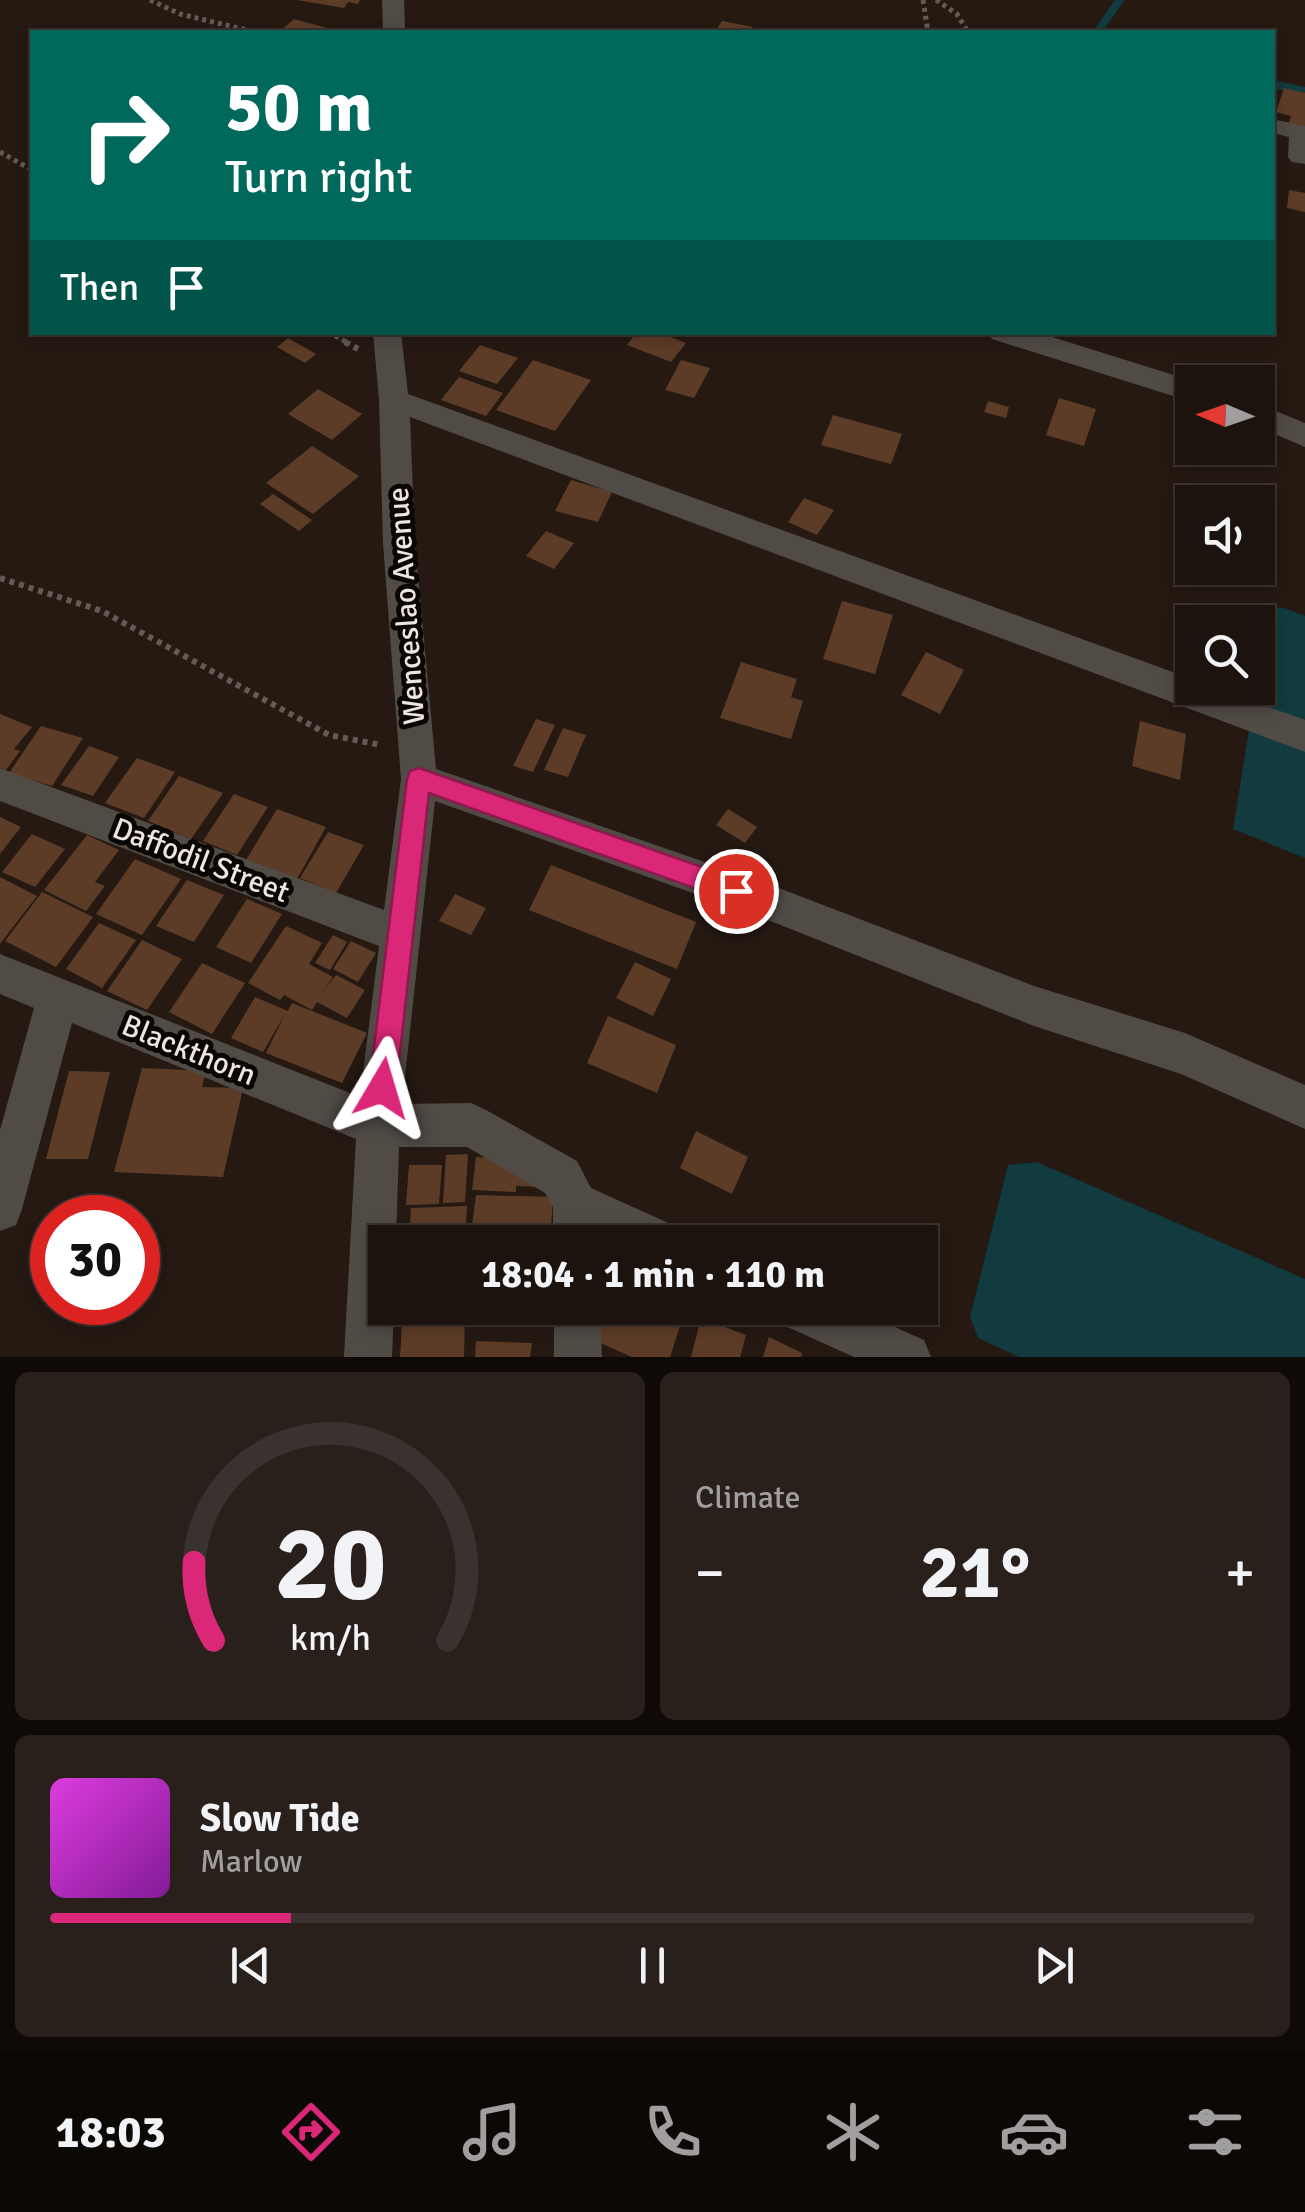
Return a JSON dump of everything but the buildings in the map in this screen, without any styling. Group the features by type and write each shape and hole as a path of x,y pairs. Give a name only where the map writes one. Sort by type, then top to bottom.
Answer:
{"street":[{"path":"393,0 394,30"},
{"path":"1275,127 1302,133 1302,157"},
{"name":"Wenceslao Avenue","path":"368,1357 378,1126 402,936 417,765 387,335"},
{"path":"1012,335 1175,387"},
{"path":"394,400 1305,736"},
{"path":"1275,422 1305,436"},
{"path":"417,765 1034,1006 1185,1054 1305,1107"},
{"name":"Daffodil Street","path":"0,784 402,936"},
{"name":"Blackthorn","path":"0,974 378,1126"},
{"path":"0,1208 58,997"},
{"path":"378,1126 471,1125 561,1177 576,1223"},
{"path":"577,1325 578,1357"},
{"path":"837,1325 907,1357"}],"path":[{"path":"150,0 180,14 247,30"},
{"path":"923,0 928,30"},
{"path":"936,0 958,14 967,30"},
{"path":"0,152 30,169"},
{"path":"0,578 102,612 329,735 417,765"}],"water":[{"path":"1275,608 1305,616 1305,732 1251,712 1246,705 1275,705"},
{"path":"1249,730 1305,744 1305,858 1233,829"},
{"path":"1037,1162 1305,1279 1305,1357 1019,1357 978,1338 970,1317 1008,1165"}],"waterway":[{"path":"1098,30 1120,0"},
{"path":"1275,85 1305,91"}],"route":[{"path":"382,1088 419,779 736,891"}]}
